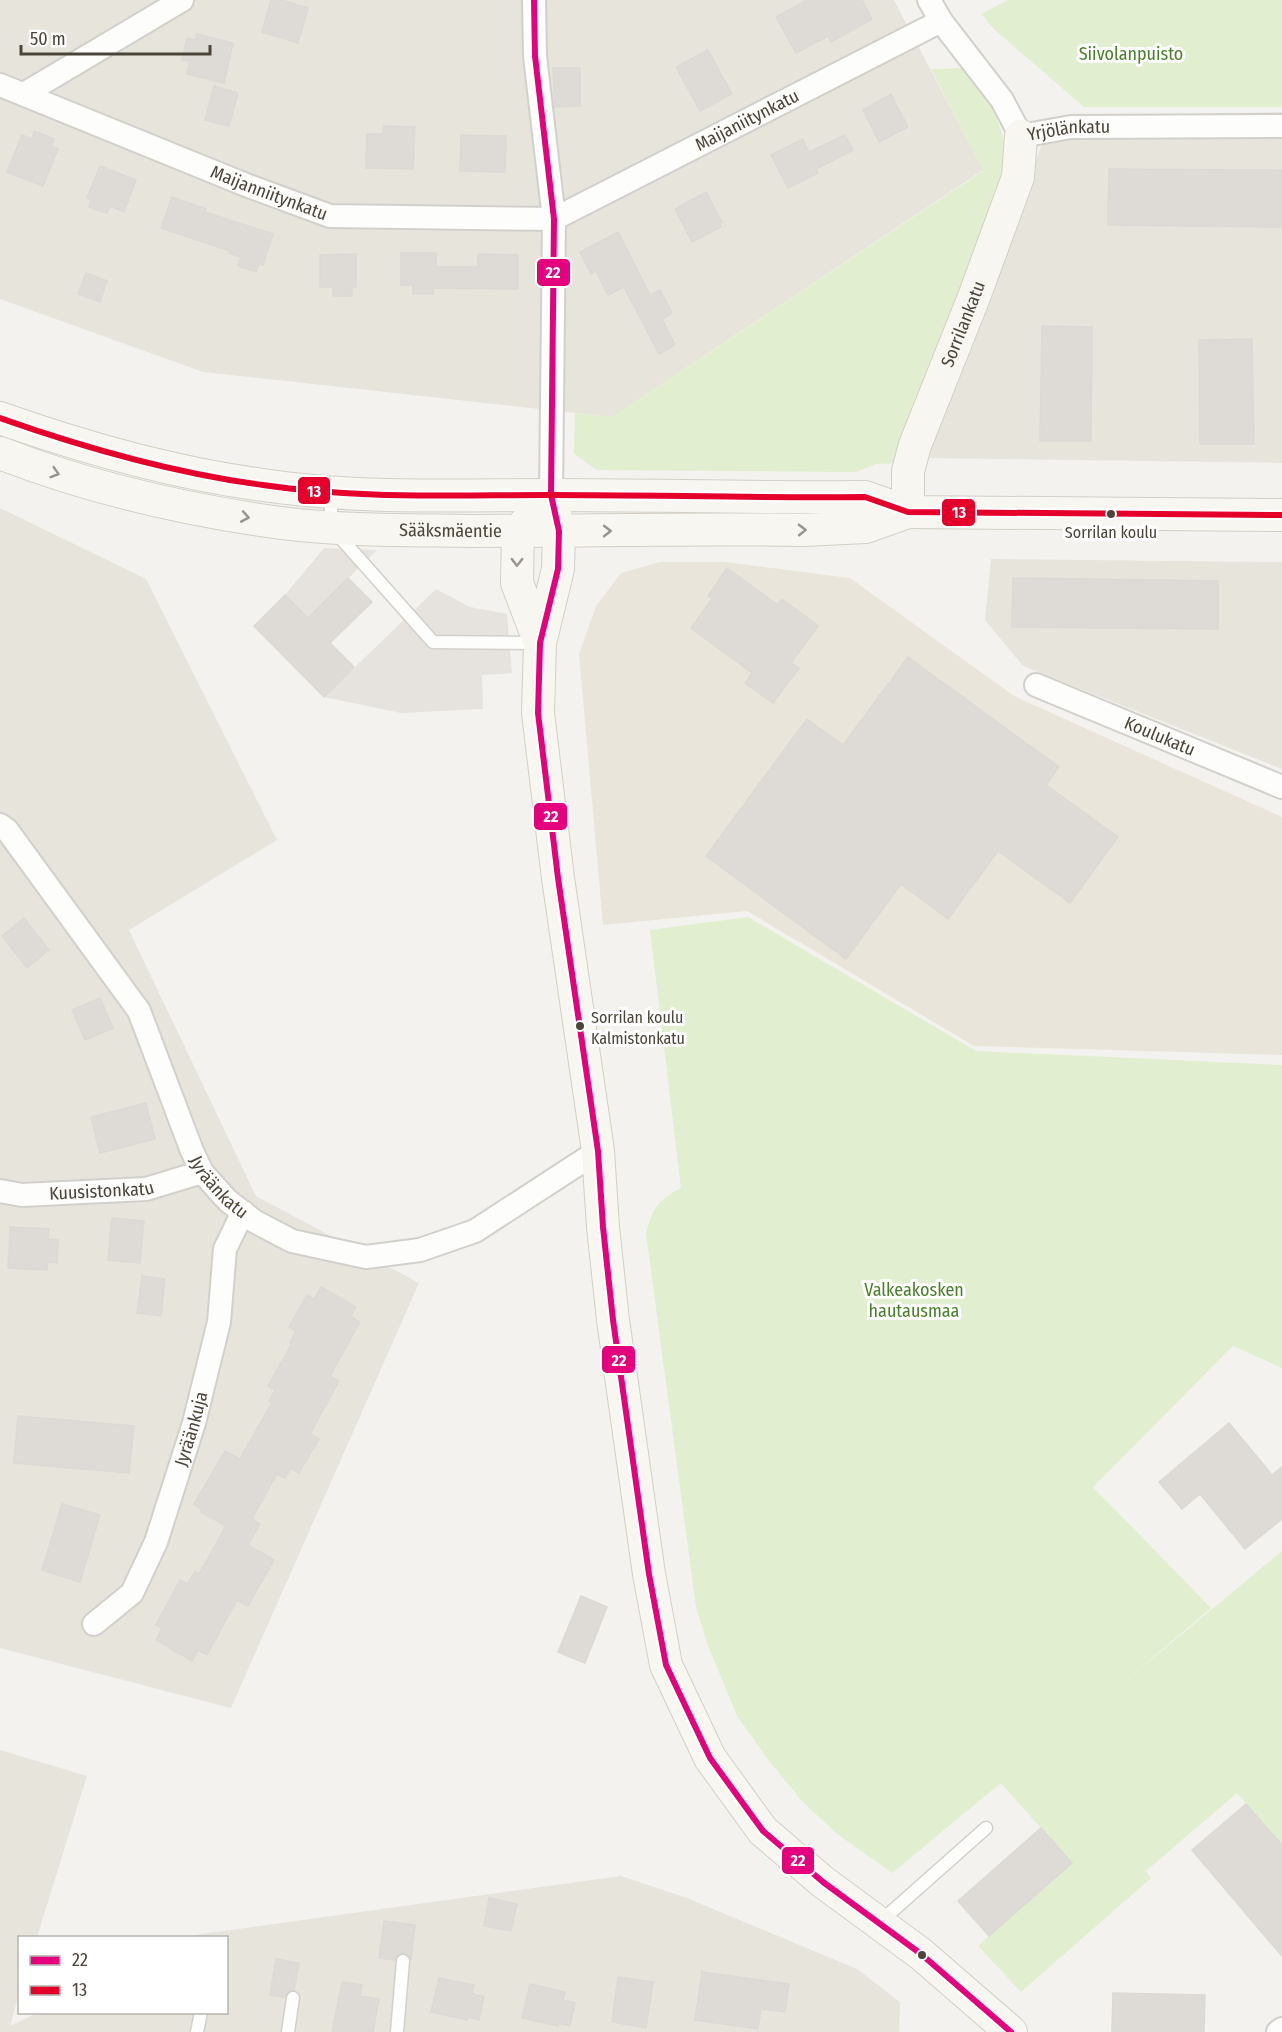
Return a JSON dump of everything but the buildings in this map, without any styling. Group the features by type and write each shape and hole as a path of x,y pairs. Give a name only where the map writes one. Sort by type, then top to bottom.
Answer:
{"street":[{"path":"24,94 182,0"},
{"path":"534,0 535,56 554,219 551,495 559,531 558,569 540,644 537,713 598,1151 613,1320 649,1574 666,1665 710,1758 763,1831 823,1882 921,1954 1007,2031"},
{"name":"Yrjölänkatu","path":"929,0 941,21 1002,100 1021,136 1071,127 1282,126"},
{"name":"Maijaniitynkatu","path":"554,219 941,21"},
{"name":"Maijanniitynkatu","path":"0,85 246,185 330,216 554,219"},
{"name":"Sorrilankatu","path":"908,512 908,471 915,445 974,297 1018,177 1021,136"},
{"name":"Sääksmäentie","path":"0,418 94,448 201,476 265,486 332,492 400,495 866,497 908,512 1282,515"},
{"name":"Sääksmäentie","path":"0,453 38,468 105,488 175,505 283,523 388,530 803,530 866,527 908,512"},
{"path":"540,644 517,583 518,531 551,495"},
{"name":"Koulukatu","path":"1036,685 1282,788"},
{"name":"Jyräänkatu","path":"0,825 7,830 140,1011 202,1172 227,1200 254,1221 292,1241 366,1257 420,1250 476,1231 598,1151"},
{"name":"Kuusistonkatu","path":"0,1191 22,1195 146,1189 202,1172"},
{"name":"Jyräänkuja","path":"94,1624 132,1593 156,1542 194,1423 219,1322 225,1249 243,1212"},
{"path":"1278,2032 1282,2029"}],"lane":[{"path":"332,492 330,526 433,642 540,644"},
{"path":"879,1923 986,1828"},
{"path":"396,2032 403,1961"},
{"path":"288,2032 293,1998"},
{"path":"197,2032 201,2014"}],"shaded area":[{"path":"0,0 894,0 983,170 612,417 203,372 0,299"},
{"path":"1282,112 1282,463 927,458 1052,117"},
{"path":"0,508 146,579 277,840 129,930 256,1196 419,1283 231,1708 0,1648"},
{"path":"324,548 377,550 308,618 285,595"},
{"path":"991,559 1282,562 1282,769 1023,666 985,620"},
{"path":"660,562 726,562 850,578 1014,696 1282,817 1282,1055 974,1046 747,911 603,925 579,654 596,606 621,573"},
{"path":"436,589 470,607 507,614 512,673 482,675 483,709 401,713 324,697"},
{"path":"0,1750 87,1776 37,1936 18,1936 18,1998 10,2026 35,2014 228,2014 228,1936 191,1936 194,1935 621,1876 687,1898 857,1969 900,2002 899,2032 0,2032"}],"green space":[{"name":"Siivolanpuisto","path":"1008,0 1282,0 1282,107 1084,107 995,30 981,14"},
{"path":"964,68 994,111 1004,139 1001,192 898,463 876,464 856,472 597,470 574,454 575,413 612,417 983,171 931,69"},
{"name":"Valkeakosken hautausmaa","path":"748,917 976,1051 1282,1065 1282,1368 1233,1346 1093,1487 1211,1608 1116,1689 1282,1551 1282,1844 1237,1793 1146,1871 1151,1878 1021,1992 978,1946 1072,1863 1001,1783 892,1873 836,1833 803,1802 769,1761 737,1716 707,1643 696,1607 646,1233 651,1216 661,1201 681,1188 650,930"}],"transit line":[{"name":"22","path":"534,0 535,56 554,219 551,495 559,531 558,569 540,643 538,713 558,878 598,1151 613,1320 649,1574 666,1665 710,1758 763,1831 823,1882 921,1954 1011,2032"},
{"name":"13","path":"0,418 97,449 196,474 334,492 405,495 865,497 908,512 1282,515"}],"place":[{"name":"Sorrilan koulu","path":"1111,514"},
{"name":"Sorrilan koulu Kalmistonkatu","path":"580,1026"}]}
